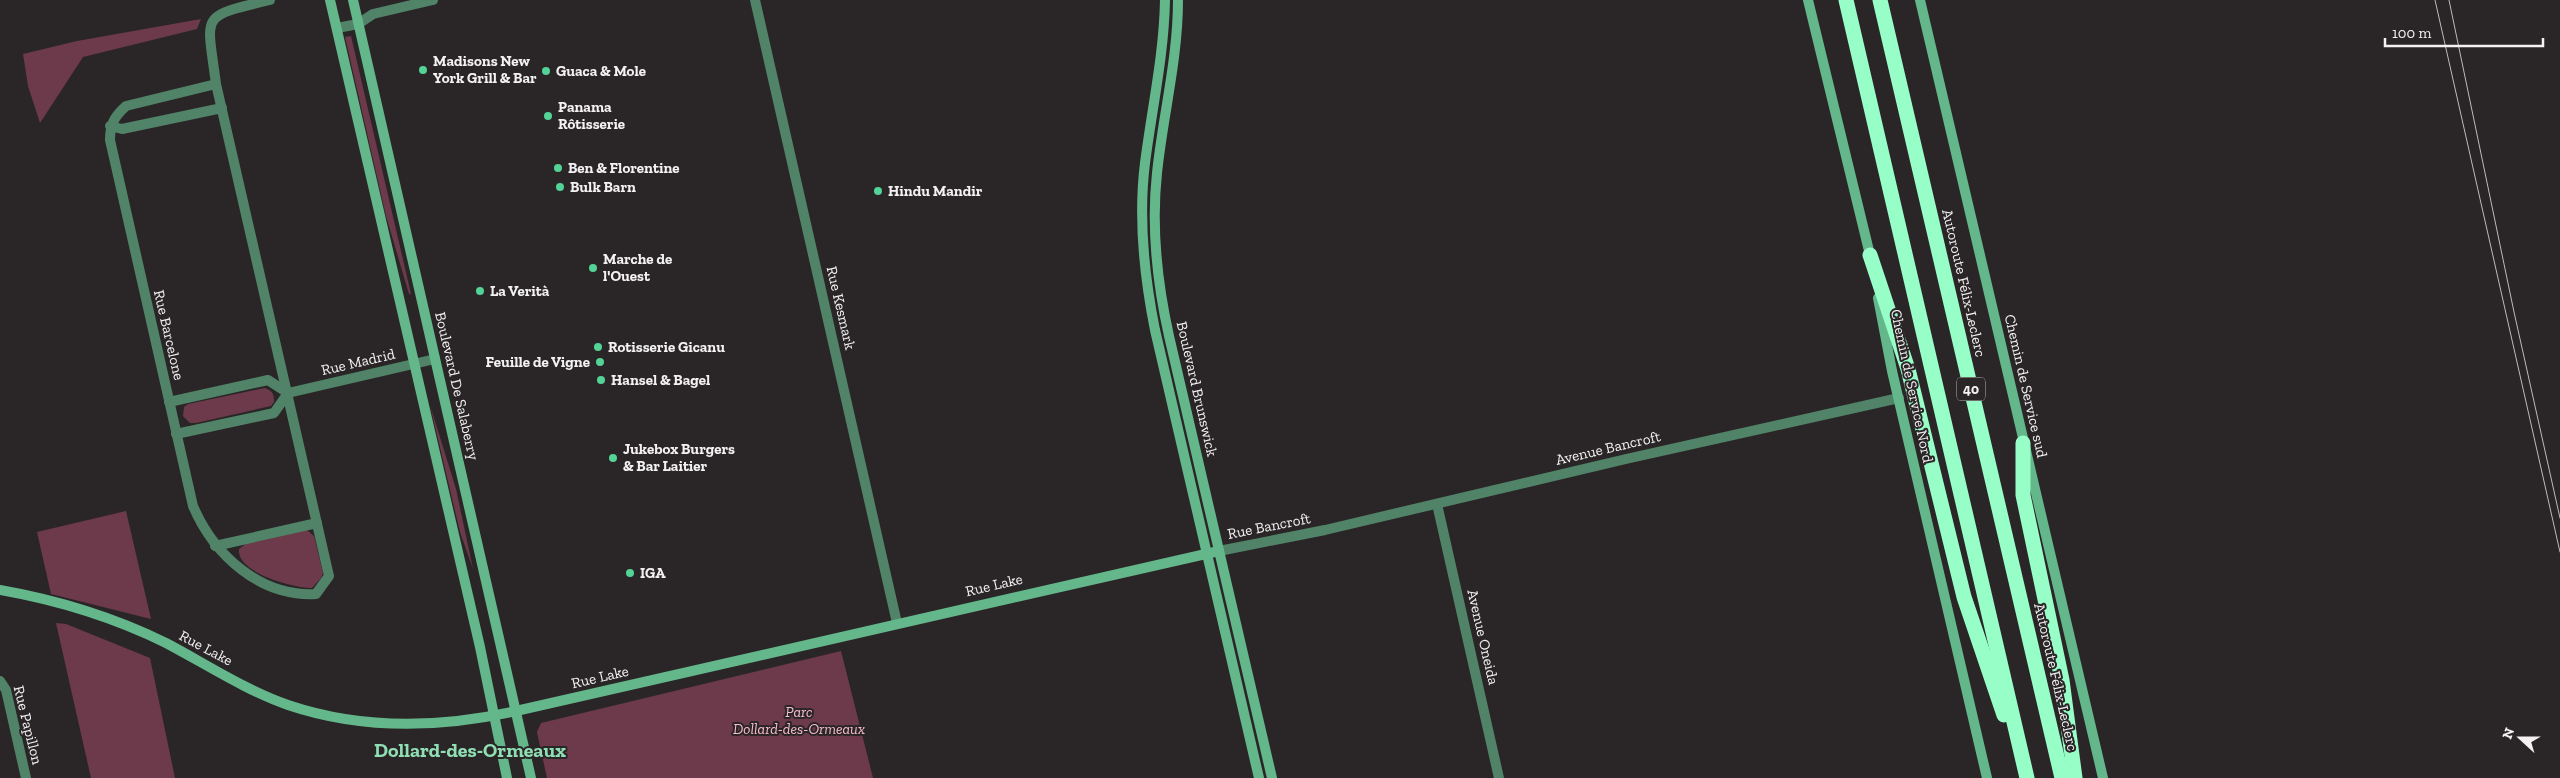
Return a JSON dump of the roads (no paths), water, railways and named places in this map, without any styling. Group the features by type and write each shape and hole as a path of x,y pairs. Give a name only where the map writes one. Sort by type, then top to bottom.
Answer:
{"highway":[{"name":"40","path":"1846,0 2026,778"},
{"name":"Autoroute Félix-Leclerc","path":"1880,0 2062,778"},
{"path":"1870,255 1908,369 1964,597 2026,778"},
{"path":"2023,443 2023,495 2062,680 2076,778"}],"street":[{"name":"Rue Barcelone","path":"110,126 110,140 176,434 193,506 200,523 216,546 237,567 255,579 280,590 316,594 329,576 216,84 209,31 211,21 223,11 270,0"},
{"path":"330,0 415,364 507,778"},
{"name":"Boulevard De Salaberry","path":"353,0 532,778"},
{"path":"337,28 358,24 373,14 433,0"},
{"name":"Rue Kesmark","path":"755,0 897,623"},
{"name":"Boulevard Brunswick","path":"1165,0 1162,58 1144,174 1143,253 1154,323 1259,778"},
{"name":"Boulevard Brunswick","path":"1178,0 1174,61 1156,176 1156,255 1165,318 1272,778"},
{"name":"Chemin de Service Nord","path":"1808,0 1870,255 1899,398 1987,778"},
{"name":"Chemin de Service sud","path":"1920,0 2103,778"},
{"path":"216,84 126,106 116,115 110,126 122,130 222,108"},
{"name":"Rue Madrid","path":"288,393 435,358"},
{"path":"169,402 268,380 288,393 274,412 176,434"},
{"name":"Avenue Bancroft","path":"1325,530 1899,398"},
{"name":"Avenue Oneida","path":"1436,504 1499,778"},
{"path":"216,546 317,523"},
{"name":"Rue Bancroft","path":"1219,551 1325,530"},
{"name":"Rue Lake","path":"0,590 62,604 116,621 164,642 251,689 310,711 372,722 405,724 450,723 494,716 1219,551"},
{"name":"Rue Papillon","path":"0,681 6,690 26,778"}],"tram line":[{"path":"2435,0 2560,552"},
{"path":"2449,0 2514,312 2560,518"}],"place":[{"name":"Madisons New York Grill & Bar","path":"423,70"},
{"name":"Guaca & Mole","path":"546,71"},
{"name":"Panama Rôtisserie","path":"548,116"},
{"name":"Ben & Florentine","path":"558,168"},
{"name":"Bulk Barn","path":"560,187"},
{"name":"Hindu Mandir","path":"878,191"},
{"name":"Marche de l'Ouest","path":"593,268"},
{"name":"La Verità","path":"480,291"},
{"name":"Rotisserie Gicanu","path":"598,347"},
{"name":"Feuille de Vigne","path":"600,362"},
{"name":"Hansel & Bagel","path":"601,380"},
{"name":"Jukebox Burgers & Bar Laitier","path":"613,458"},
{"name":"IGA","path":"630,573"}],"district":[{"name":"Dollard-des-Ormeaux","path":"470,750"}],"park label":[{"name":"Parc Dollard-des-Ormeaux","path":"799,720"}]}
